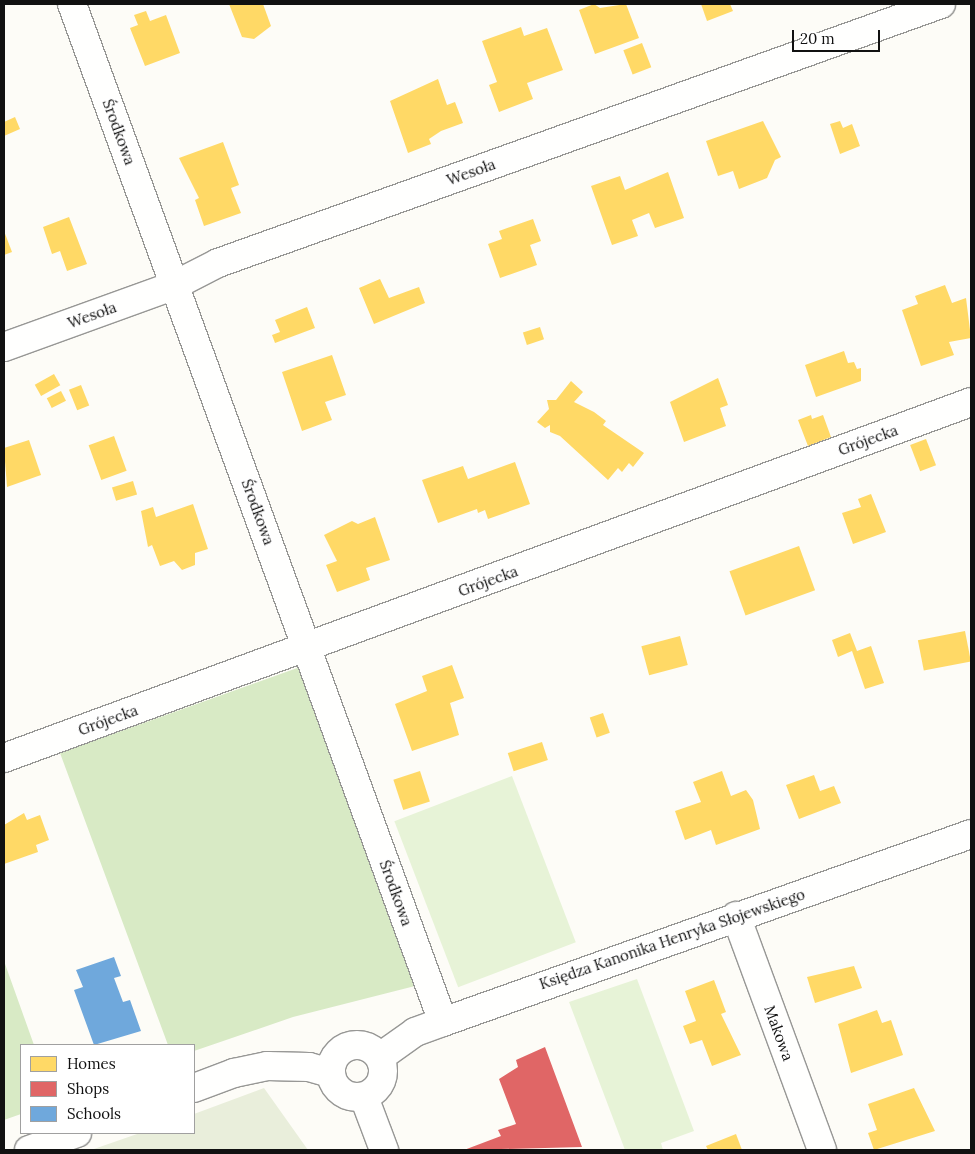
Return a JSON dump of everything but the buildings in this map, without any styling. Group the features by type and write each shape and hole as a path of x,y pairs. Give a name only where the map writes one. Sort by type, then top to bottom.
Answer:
{"street":[{"name":"Środkowa","path":"72,4 443,1022"},
{"name":"Wesoła","path":"4,347 175,285 218,263 941,4"},
{"name":"Grójecka","path":"4,758 308,648 971,402"},
{"name":"Księdza Kanonika Henryka Słojewskiego","path":"380,1057 415,1032 736,916 971,834"},
{"name":"Makowa","path":"736,916 822,1150"},
{"path":"369,1047 380,1057 382,1081 364,1097 341,1093 330,1073 332,1059 342,1049 369,1047"},
{"path":"195,1088 234,1072 267,1066 309,1067 330,1073"},
{"path":"364,1097 384,1150"},
{"path":"29,1150 74,1134"}],"green space":[{"path":"300,667 415,986 293,1017 195,1051 195,1044 168,1044 60,753"},
{"path":"512,776 576,942 458,987 394,821"},
{"path":"4,961 34,1044 20,1044 20,1114 4,1120"},
{"path":"637,979 694,1131 661,1143 663,1150 625,1150 569,1002"},
{"path":"264,1088 308,1150 91,1150 137,1134 195,1134 195,1114"}]}
